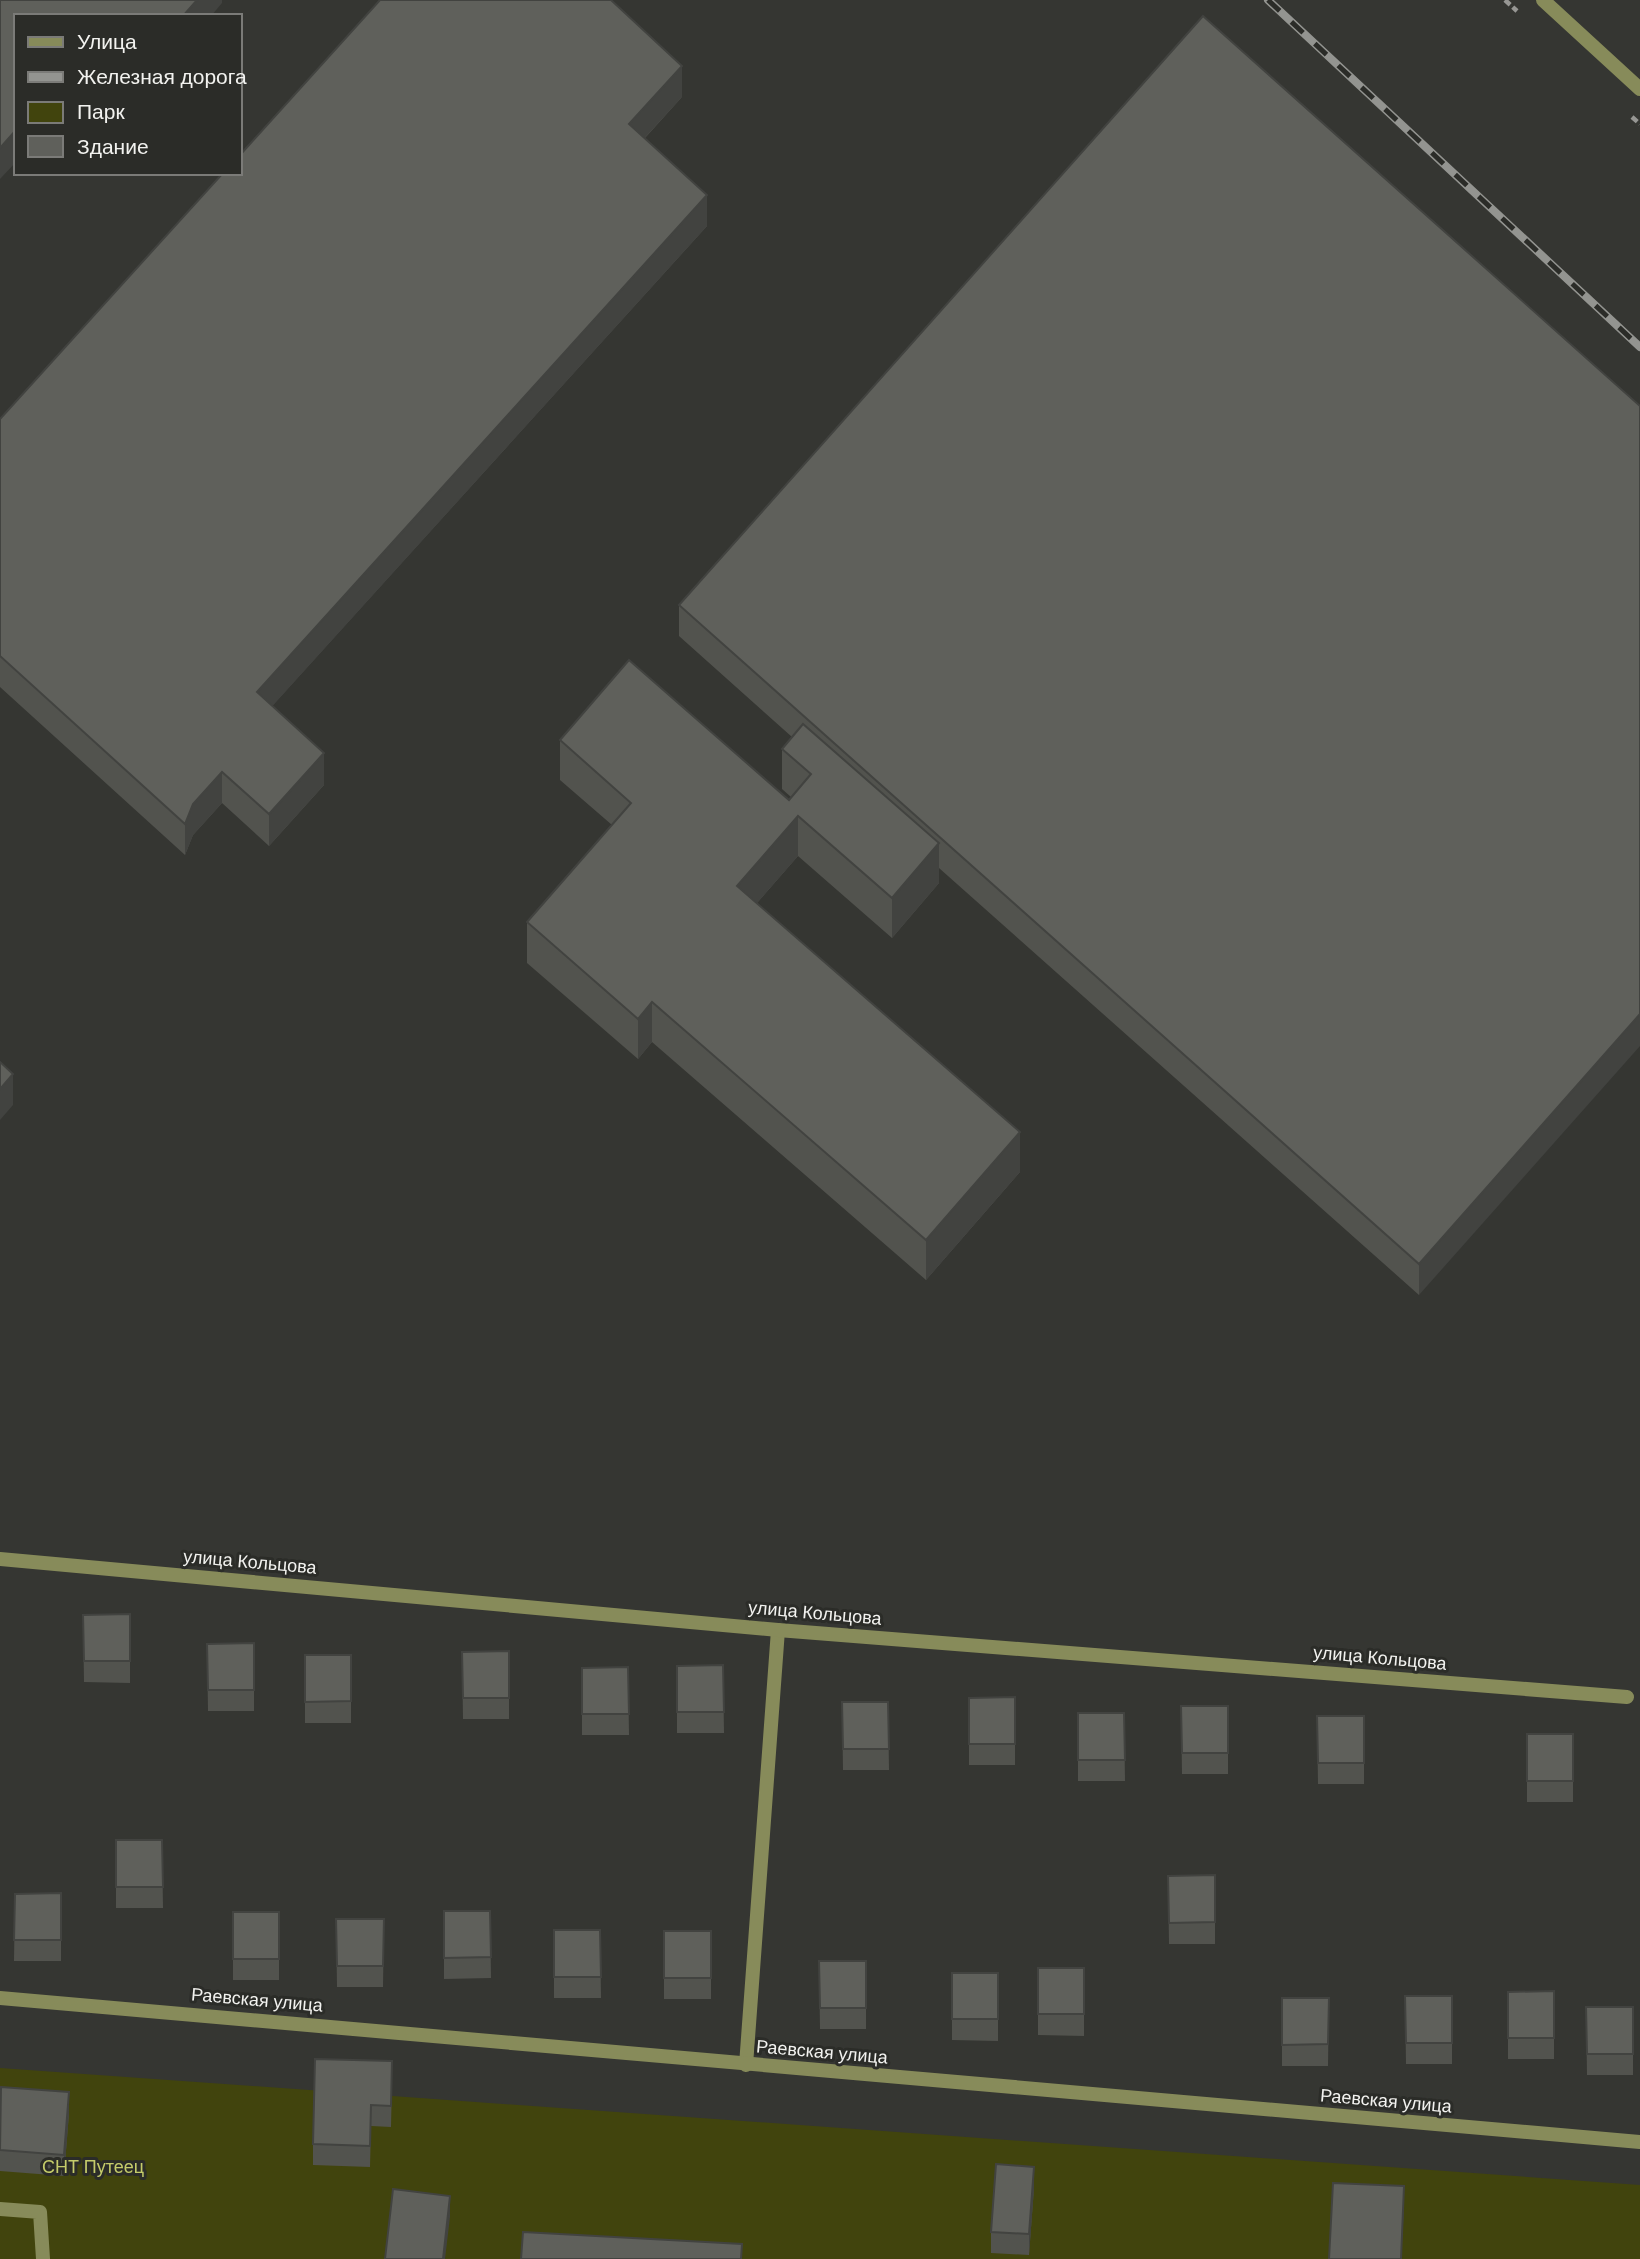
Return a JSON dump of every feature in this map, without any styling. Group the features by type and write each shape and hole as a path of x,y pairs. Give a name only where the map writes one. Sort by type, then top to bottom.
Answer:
{"street":[{"path":"1543,0 1640,89"},
{"name":"улица Кольцова","path":"0,1559 778,1630 1627,1697"},
{"path":"746,2065 778,1630"},
{"name":"Раевская улица","path":"0,1998 1640,2142"},
{"path":"0,2209 40,2212 43,2259"}],"green space":[{"name":"СНТ Путеец","path":"0,2068 1640,2185 1640,2259 0,2259"}],"building":[{"path":"0,0 197,0 185,14 14,14 14,132 0,148"},
{"path":"380,0 611,0 682,66 629,124 707,195 257,692 324,753 269,814 222,772 193,804 185,824 0,656 0,419 221,175 242,175 242,153"},
{"path":"1203,16 1640,406 1640,1014 1419,1264 679,605"},
{"path":"629,660 789,800 811,774 782,749 803,724 939,843 892,898 798,816 737,886 1020,1132 926,1240 652,1002 638,1019 527,922 631,803 560,740"},
{"path":"0,1062 13,1074 0,1089"},
{"path":"130,1614 130,1661 84,1661 83,1615"},
{"path":"254,1643 254,1690 208,1690 207,1644"},
{"path":"509,1651 509,1698 463,1698 462,1652"},
{"path":"305,1655 351,1655 351,1701 305,1702"},
{"path":"723,1665 724,1712 677,1712 677,1666"},
{"path":"628,1667 629,1714 582,1714 582,1668"},
{"path":"1015,1697 1015,1744 969,1744 969,1698"},
{"path":"842,1702 888,1702 889,1749 843,1749"},
{"path":"1181,1706 1228,1706 1228,1753 1182,1753"},
{"path":"1078,1713 1124,1713 1125,1760 1078,1760"},
{"path":"1317,1716 1364,1716 1364,1763 1318,1763"},
{"path":"1527,1734 1573,1734 1573,1781 1527,1781"},
{"path":"116,1840 162,1840 163,1887 116,1887"},
{"path":"1215,1875 1215,1922 1169,1923 1168,1876"},
{"path":"61,1893 61,1940 14,1940 15,1894"},
{"path":"444,1911 490,1911 491,1957 444,1958"},
{"path":"233,1912 279,1912 279,1959 233,1959"},
{"path":"336,1919 384,1919 383,1966 337,1966"},
{"path":"554,1930 600,1930 601,1977 554,1977"},
{"path":"664,1931 711,1931 711,1978 664,1978"},
{"path":"819,1961 866,1961 866,2008 820,2008"},
{"path":"1038,1968 1084,1968 1084,2014 1038,2014"},
{"path":"952,1973 998,1973 998,2019 952,2019"},
{"path":"1554,1991 1554,2038 1508,2038 1508,1992"},
{"path":"1405,1996 1452,1996 1452,2043 1406,2043"},
{"path":"1282,1998 1329,1998 1328,2044 1282,2045"},
{"path":"1586,2007 1633,2007 1633,2054 1587,2054"},
{"path":"315,2059 392,2061 391,2106 371,2105 370,2146 313,2144"},
{"path":"1,2087 69,2092 64,2155 0,2150"},
{"path":"996,2164 1034,2167 1029,2234 991,2232"},
{"path":"1333,2183 1404,2186 1401,2259 1329,2259"},
{"path":"393,2189 450,2196 443,2259 385,2259"},
{"path":"523,2232 742,2244 741,2259 521,2259"}],"railway":[{"path":"1268,0 1640,347"}]}
